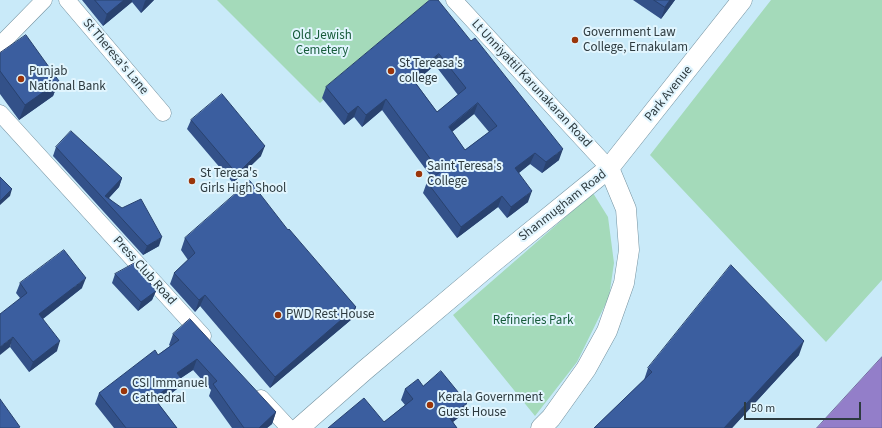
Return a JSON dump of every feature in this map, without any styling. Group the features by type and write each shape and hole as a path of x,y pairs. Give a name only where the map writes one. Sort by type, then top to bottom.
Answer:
{"main road":[{"name":"Park Avenue","path":"609,168 742,0"},
{"name":"Shanmugham Road","path":"299,428 365,370 609,168 626,209 629,250 624,283 607,331 589,363 551,418 541,428"}],"street":[{"path":"0,45 44,0"},
{"name":"St Theresa's Lane","path":"67,0 163,113"},
{"name":"Lt Unniyattil Karunakaran Road","path":"454,0 609,168"},
{"name":"Press Club Road","path":"0,113 216,349"},
{"path":"252,388 289,428"}],"green space":[{"name":"Old Jewish Cemetery","path":"217,0 429,0 320,103"},
{"path":"771,0 882,0 882,280 826,342 650,155"},
{"name":"Refineries Park","path":"593,193 608,217 614,263 609,297 577,362 535,416 453,315"}],"shaded area":[{"path":"882,357 882,428 817,428"}],"building":[{"path":"95,0 124,0 107,14"},
{"path":"430,0 438,0 471,41 475,38 563,149 546,162 535,153 515,168 532,191 511,207 502,196 461,227 427,182 440,172 386,99 366,115 358,106 348,114 326,87","holes":["439,54 466,88 437,112 411,77","478,103 497,126 465,150 449,127"]},
{"path":"654,0 670,0 665,7"},
{"path":"26,35 59,81 25,105 0,71 0,53"},
{"path":"222,94 265,146 237,174 191,120"},
{"path":"71,131 122,178 105,196 122,208 141,199 162,237 147,246 56,147"},
{"path":"0,177 12,189 0,201"},
{"path":"250,181 288,230 289,229 356,307 275,377 205,295 199,300 174,273 195,253 185,238"},
{"path":"64,250 86,278 39,314 60,341 33,362 13,337 0,347 0,314 27,293 20,283"},
{"path":"135,263 156,291 141,302 115,274"},
{"path":"731,265 804,341 724,428 594,428 652,372 648,368"},
{"path":"190,319 276,412 259,428 244,428 213,384 217,381 197,359 177,373 181,378 154,398 177,428 126,428 99,393 155,350 158,355 179,340 173,334"},
{"path":"441,371 467,403 449,417 457,428 328,428 364,398 384,422 413,399 405,389 418,379 423,386"},
{"path":"0,399 20,427 0,428"}],"place":[{"name":"Government Law College, Ernakulam","path":"575,40"},
{"name":"St Tereasa's college","path":"391,71"},
{"name":"Punjab National Bank","path":"21,79"},
{"name":"Saint Teresa's College","path":"419,174"},
{"name":"St Teresa's Girls High Shool","path":"192,181"},
{"name":"PWD Rest House","path":"278,315"},
{"name":"CSI Immanuel Cathedral","path":"124,391"},
{"name":"Kerala Government Guest House","path":"430,405"}]}
